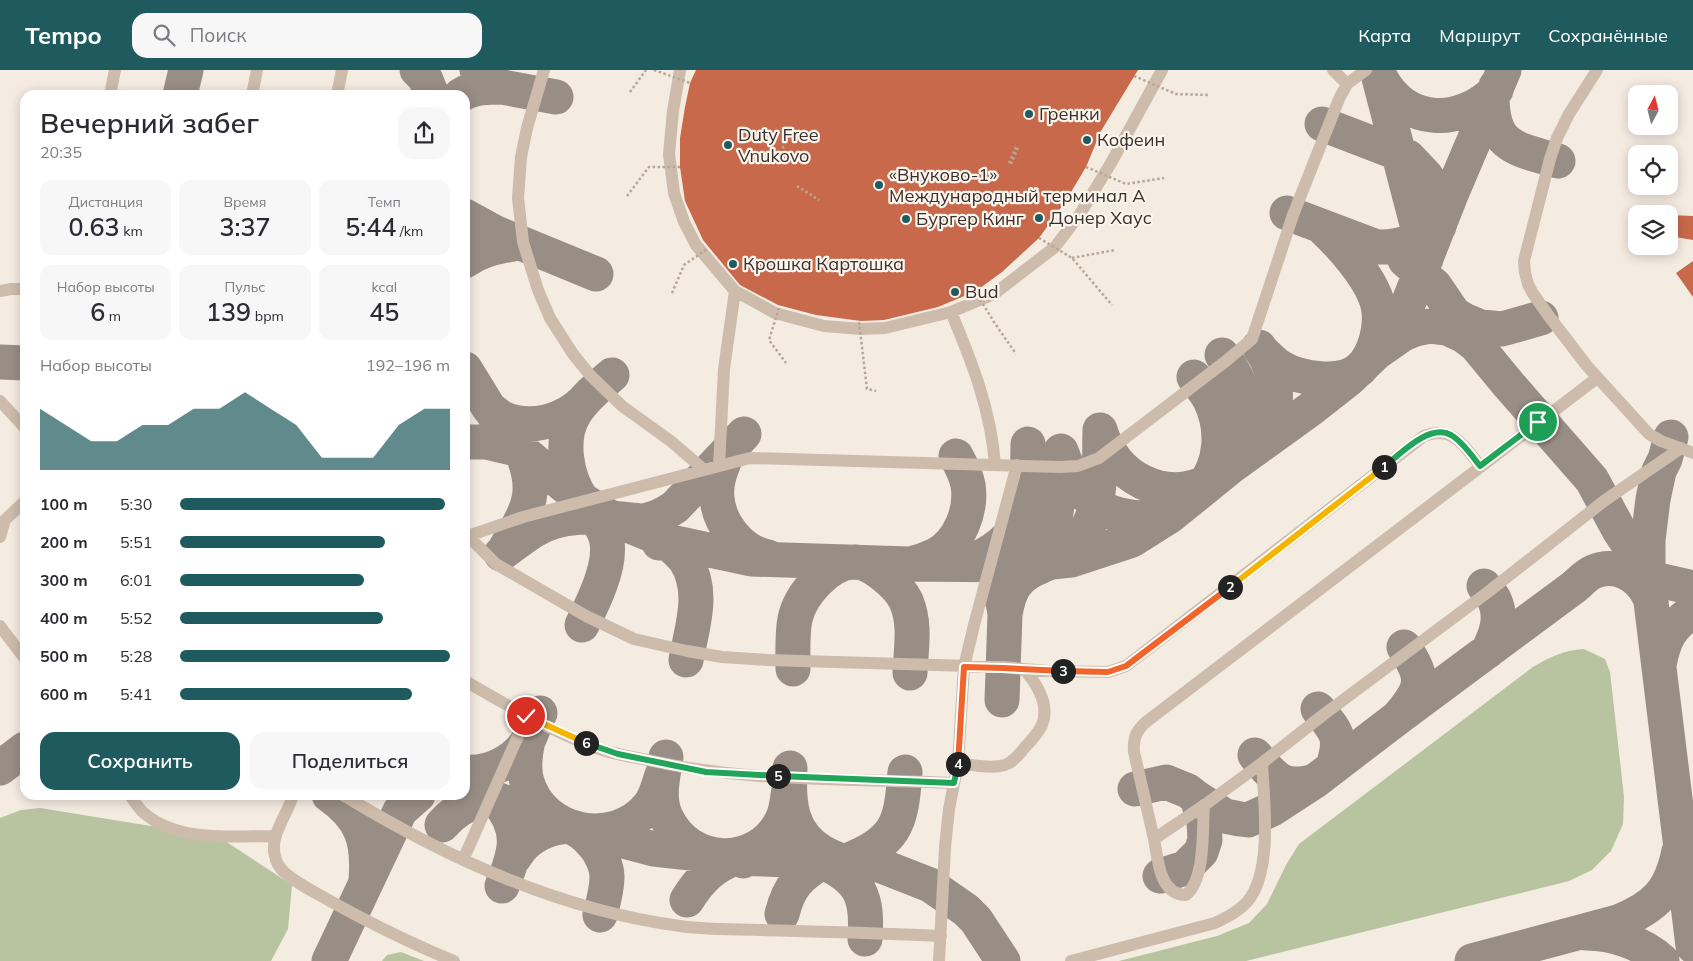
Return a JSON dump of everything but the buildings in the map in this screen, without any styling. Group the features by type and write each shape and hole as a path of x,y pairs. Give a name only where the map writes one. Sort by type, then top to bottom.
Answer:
{"lane":[{"path":"111,90 115,70"},
{"path":"253,90 257,70"},
{"path":"338,90 342,70"},
{"path":"544,70 527,128 521,157 518,198 523,242 538,290 550,318 573,354 590,375 622,406 672,442 703,469"},
{"path":"680,70 669,154 674,193 684,222 696,245 735,291 775,313 824,326 861,330 884,328 951,312 994,294 1055,247 1080,214 1111,163 1162,70"},
{"path":"1333,70 1347,84"},
{"path":"470,534 523,517 750,458 1060,467 1078,466 1099,458 1226,361 1252,338 1293,215 1339,99 1347,84 1366,70"},
{"path":"1598,70 1569,114 1557,138 1524,261 1525,273 1532,292 1597,378 1649,434 1660,441 1687,451"},
{"path":"0,291 20,289"},
{"path":"719,466 724,369 735,291"},
{"path":"951,312 986,406 993,439 995,465"},
{"path":"1204,805 1198,878 1186,895 1175,894 1165,885 1134,752 1133,742 1138,729 1597,378"},
{"path":"0,401 20,423"},
{"path":"470,539 496,564 586,616 634,639 678,649 722,657 1108,672 1126,666 1424,436 1436,432 1451,435 1468,450 1480,466"},
{"path":"1154,839 1262,763 1488,592 1604,501 1687,451"},
{"path":"939,961 942,936 945,847 949,809 958,763 964,667 1016,466"},
{"path":"0,537 5,520 20,506"},
{"path":"0,626 20,652"},
{"path":"958,763 986,766 1007,764 1034,737 1042,725 1044,716 1042,699 1034,681 1024,669"},
{"path":"470,684 526,716 595,747 618,754 706,772 954,783"},
{"path":"463,860 526,716"},
{"path":"1071,961 1215,923 1234,914 1248,901 1256,886 1264,850 1265,815 1262,763"},
{"path":"134,800 144,813 171,828 186,832 215,835 276,836"},
{"path":"291,800 276,836 274,846 274,856 279,867 302,885 352,913 454,961"},
{"path":"352,800 423,841 531,889 569,902 659,923 729,929 942,936"}],"path":[{"path":"630,92 646,70"},
{"path":"654,70 690,83"},
{"path":"1134,76 1176,94 1210,95"},
{"path":"783,141 783,165"},
{"path":"1010,164 1017,148"},
{"path":"627,196 650,168 680,167"},
{"path":"1086,167 1126,184 1164,178"},
{"path":"797,186 819,200"},
{"path":"1039,238 1072,258 1112,305"},
{"path":"672,293 684,265 708,250"},
{"path":"1072,258 1115,250"},
{"path":"976,291 1016,354"},
{"path":"779,308 769,340 786,363"},
{"path":"859,322 867,389 876,391"}],"green space":[{"path":"1584,649 1605,659 1610,672 1624,797 1623,824 1611,851 1592,870 1569,881 1246,961 1119,961 1217,936 1249,923 1267,904 1286,865 1299,844 1533,667 1557,655"},
{"path":"40,808 219,837 292,885 288,929 271,961 0,961 0,818 21,810"},
{"path":"401,952 424,961 382,961 387,955"}],"taxiway":[{"path":"181,90 186,70"},
{"path":"417,70 425,78 430,90"},
{"path":"477,70 502,87 556,97"},
{"path":"1377,70 1426,259"},
{"path":"1388,344 1399,327 1450,197 1504,70"},
{"path":"1380,77 1391,93 1404,105 1419,112 1434,115 1450,115 1466,110 1482,102 1496,90 1496,86"},
{"path":"470,91 486,87 502,87"},
{"path":"1492,99 1493,116 1497,128 1510,144 1558,161"},
{"path":"1287,213 1377,247 1395,246 1410,242 1439,226 1437,193 1426,176 1408,157 1322,124"},
{"path":"470,219 496,233 596,274"},
{"path":"1263,352 1288,371 1298,375 1321,379 1332,379 1353,374 1364,365 1372,352 1379,324 1379,313 1375,296 1366,278 1353,260 1324,229"},
{"path":"470,258 500,246 513,244"},
{"path":"1405,260 1435,286 1454,314 1483,328"},
{"path":"1461,325 1502,329 1541,318"},
{"path":"470,377 489,408 521,450 581,499 613,519 667,541 751,559 909,564 1023,565 1071,560 1132,540 1170,516 1233,465 1312,408 1349,379 1376,353 1403,334 1430,326 1447,328 1464,336 1476,345 1592,480 1619,530 1639,560 1648,584 1651,602 1693,946"},
{"path":"1255,448 1270,424 1275,398 1272,372 1267,359 1259,347"},
{"path":"1222,355 1238,381 1247,405 1246,431 1236,460"},
{"path":"0,362 20,363"},
{"path":"582,625 596,596 604,573 608,552 606,536 601,525 582,500 572,480 566,457 567,434 570,423 583,402 612,375"},
{"path":"1194,377 1210,400 1219,434 1217,458 1208,479 1201,489"},
{"path":"489,408 502,418 513,422 536,424 558,418 578,407 586,399"},
{"path":"1100,430 1107,447 1117,461 1129,473 1143,482 1159,488 1175,489 1193,487 1210,481"},
{"path":"1005,614 1010,595 1019,581 1027,574 1070,549 1089,525 1097,498 1100,430"},
{"path":"501,554 533,531 545,524 559,520 601,517 643,521 660,516 675,507 744,434"},
{"path":"1648,578 1648,540 1653,499 1659,471 1665,459 1671,437"},
{"path":"470,442 486,442 521,450 527,466 530,479 528,502 525,512 505,549"},
{"path":"966,564 987,554 1003,543 1021,517 1027,485 1028,444"},
{"path":"1061,451 1078,486 1101,508 1115,514 1131,517 1170,516"},
{"path":"728,452 717,486 717,498 722,517 727,527 741,543 758,554 768,557"},
{"path":"1002,564 1036,544 1052,526 1058,501 1061,452"},
{"path":"910,564 936,555 952,542 958,534 966,515 969,495 965,473 956,456"},
{"path":"659,543 667,541 684,558 692,573 695,585 694,622 686,660"},
{"path":"793,669 794,625 803,600 809,590 826,573 846,563 856,562 870,566 885,576 898,589 906,601 912,627 910,673"},
{"path":"1197,798 1225,816 1240,819 1248,820 1272,809 1315,781 1593,572 1602,569 1626,572 1639,582 1649,596"},
{"path":"1628,573 1693,588"},
{"path":"1484,586 1494,599 1498,612 1496,632 1488,651"},
{"path":"998,592 1003,602 1005,614 1002,700"},
{"path":"1659,665 1663,647 1669,634 1679,622 1693,611"},
{"path":"1400,715 1414,697 1419,682 1415,666 1404,647"},
{"path":"1318,709 1330,724 1336,736 1337,748 1333,767"},
{"path":"470,772 484,771 510,760 524,747 540,713"},
{"path":"528,740 525,772 535,800 547,814 563,824 580,829 599,831 617,828 634,820 651,803 662,775"},
{"path":"0,768 20,753"},
{"path":"1255,755 1280,780 1295,784 1315,781"},
{"path":"666,757 661,795 663,810 677,833 690,845 706,853 724,856 741,854 757,847 771,836 782,820 789,790"},
{"path":"790,768 791,805 797,826 811,844 844,862 875,847 892,830 898,819 901,806 905,772"},
{"path":"1135,789 1166,782 1188,791 1197,798 1200,808 1204,822 1205,840 1201,852 1185,868 1160,876"},
{"path":"470,785 496,799 571,827 654,849 736,858 879,865 930,885 966,910 976,920 1003,961"},
{"path":"442,825 454,813 466,806 480,801 496,799 505,810 510,821 514,841 511,862 502,886"},
{"path":"335,800 349,812 361,831 366,854 366,880"},
{"path":"329,961 400,811 412,800"},
{"path":"513,859 529,840 546,831 558,827 570,827 579,831 598,850 606,868 605,896 600,915"},
{"path":"1472,961 1618,922 1631,916 1660,896 1671,877 1679,851"},
{"path":"687,900 702,880 714,869 736,858 743,861"},
{"path":"782,914 788,896 796,883 807,872 823,862 846,876 859,891 865,912 865,939"},
{"path":"1586,933 1596,933 1627,940 1645,949 1662,961"}],"place":[{"name":"Гренки","path":"1029,114"},
{"name":"Кофеин","path":"1087,140"},
{"name":"Duty Free Vnukovo","path":"728,145"},
{"name":"«Внуково-1» Международный терминал А","path":"879,185"},
{"name":"Донер Хаус","path":"1039,218"},
{"name":"Бургер Кинг","path":"906,219"},
{"name":"Крошка Картошка","path":"733,264"},
{"name":"Bud","path":"955,292"}],"route":[{"path":"526,716 595,747 618,754 706,772 954,783 958,763 964,667 1108,672 1126,666 1424,436 1436,432 1444,432 1451,435 1468,450 1480,466 1538,422"}]}
